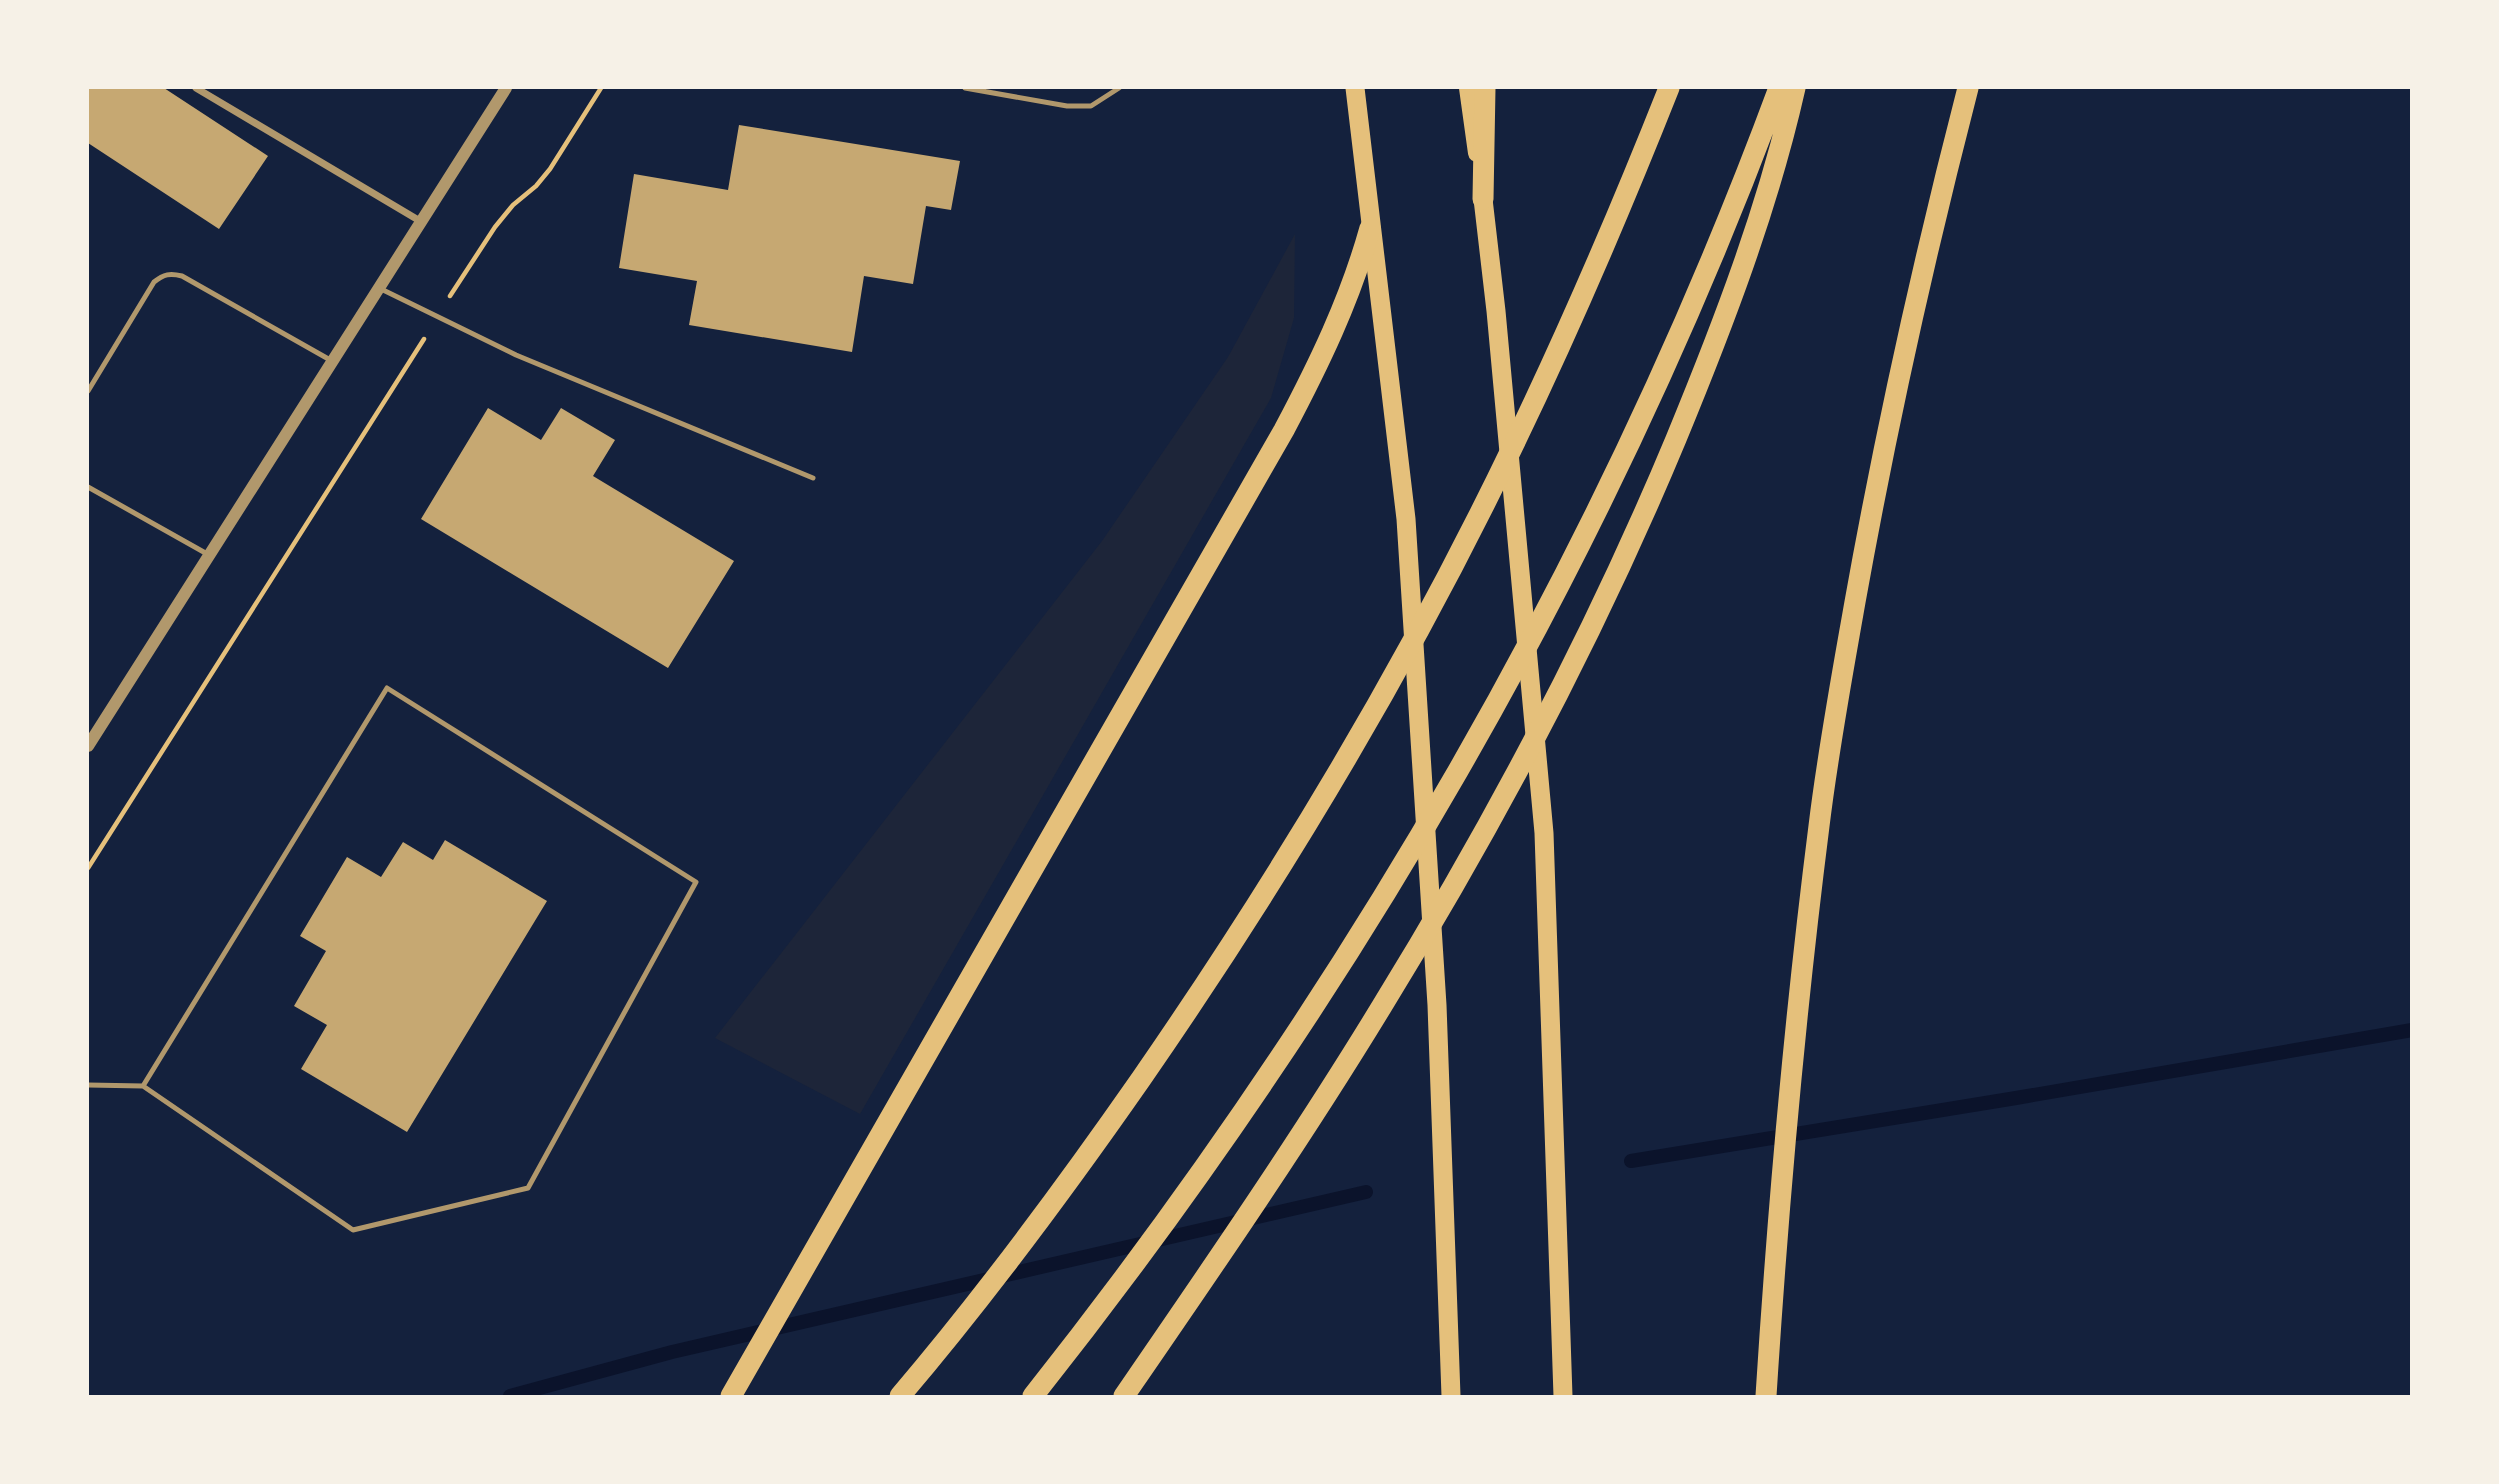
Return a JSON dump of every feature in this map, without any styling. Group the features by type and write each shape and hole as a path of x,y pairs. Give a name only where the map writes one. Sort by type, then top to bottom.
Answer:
{"highway":[{"path":"1355,88 1406,519 1437,1005 1451,1396"},
{"path":"1485,88 1483,199 1496,311 1544,833 1563,1396"},
{"path":"900,1396 1091,1151 1246,923 1325,794 1431,607 1512,449 1616,218 1669,88"},
{"path":"1033,1396 1166,1222 1255,1096 1355,943 1478,736 1599,505 1661,373 1717,245 1779,88"},
{"path":"1124,1396 1306,1127 1383,1005 1522,761 1589,633 1649,503 1702,376 1748,250 1795,88"},
{"path":"1766,1396 1783,1168 1819,825 1835,720 1880,465 1903,356 1968,88"},
{"path":"731,1396 1284,430 1337,325 1357,274 1370,228"}],"main road":[{"path":"1468,88 1483,199"}],"street":[{"path":"197,88 420,221"},
{"path":"88,746 506,88"}],"lane":[{"path":"965,88 1066,106 1091,106 1119,88"},
{"path":"88,391 154,282 163,275 182,276 332,362"},
{"path":"379,288 516,355 813,478"},
{"path":"88,487 209,555"},
{"path":"88,1085 143,1086 353,1230 528,1188 696,882 387,688 143,1086"}],"path":[{"path":"88,868 495,227 513,205 551,169 601,88"}],"shaded area":[{"path":"1295,234 1294,318 1271,398 860,1114 715,1038 1102,541 1228,357"}],"building":[{"path":"88,88 164,88 268,156 219,229 88,143"},
{"path":"739,125 960,161 951,210 926,206 913,284 864,276 852,352 689,325 697,281 619,268 634,174 728,190"},
{"path":"488,408 541,440 561,408 615,440 593,476 734,561 668,668 421,519"},
{"path":"445,840 547,901 407,1132 301,1069 327,1025 294,1006 326,951 300,936 347,857 381,877 403,842 433,860"}],"waterway":[{"path":"1631,1161 2412,1030"},
{"path":"510,1396 672,1352 1366,1192"}]}
